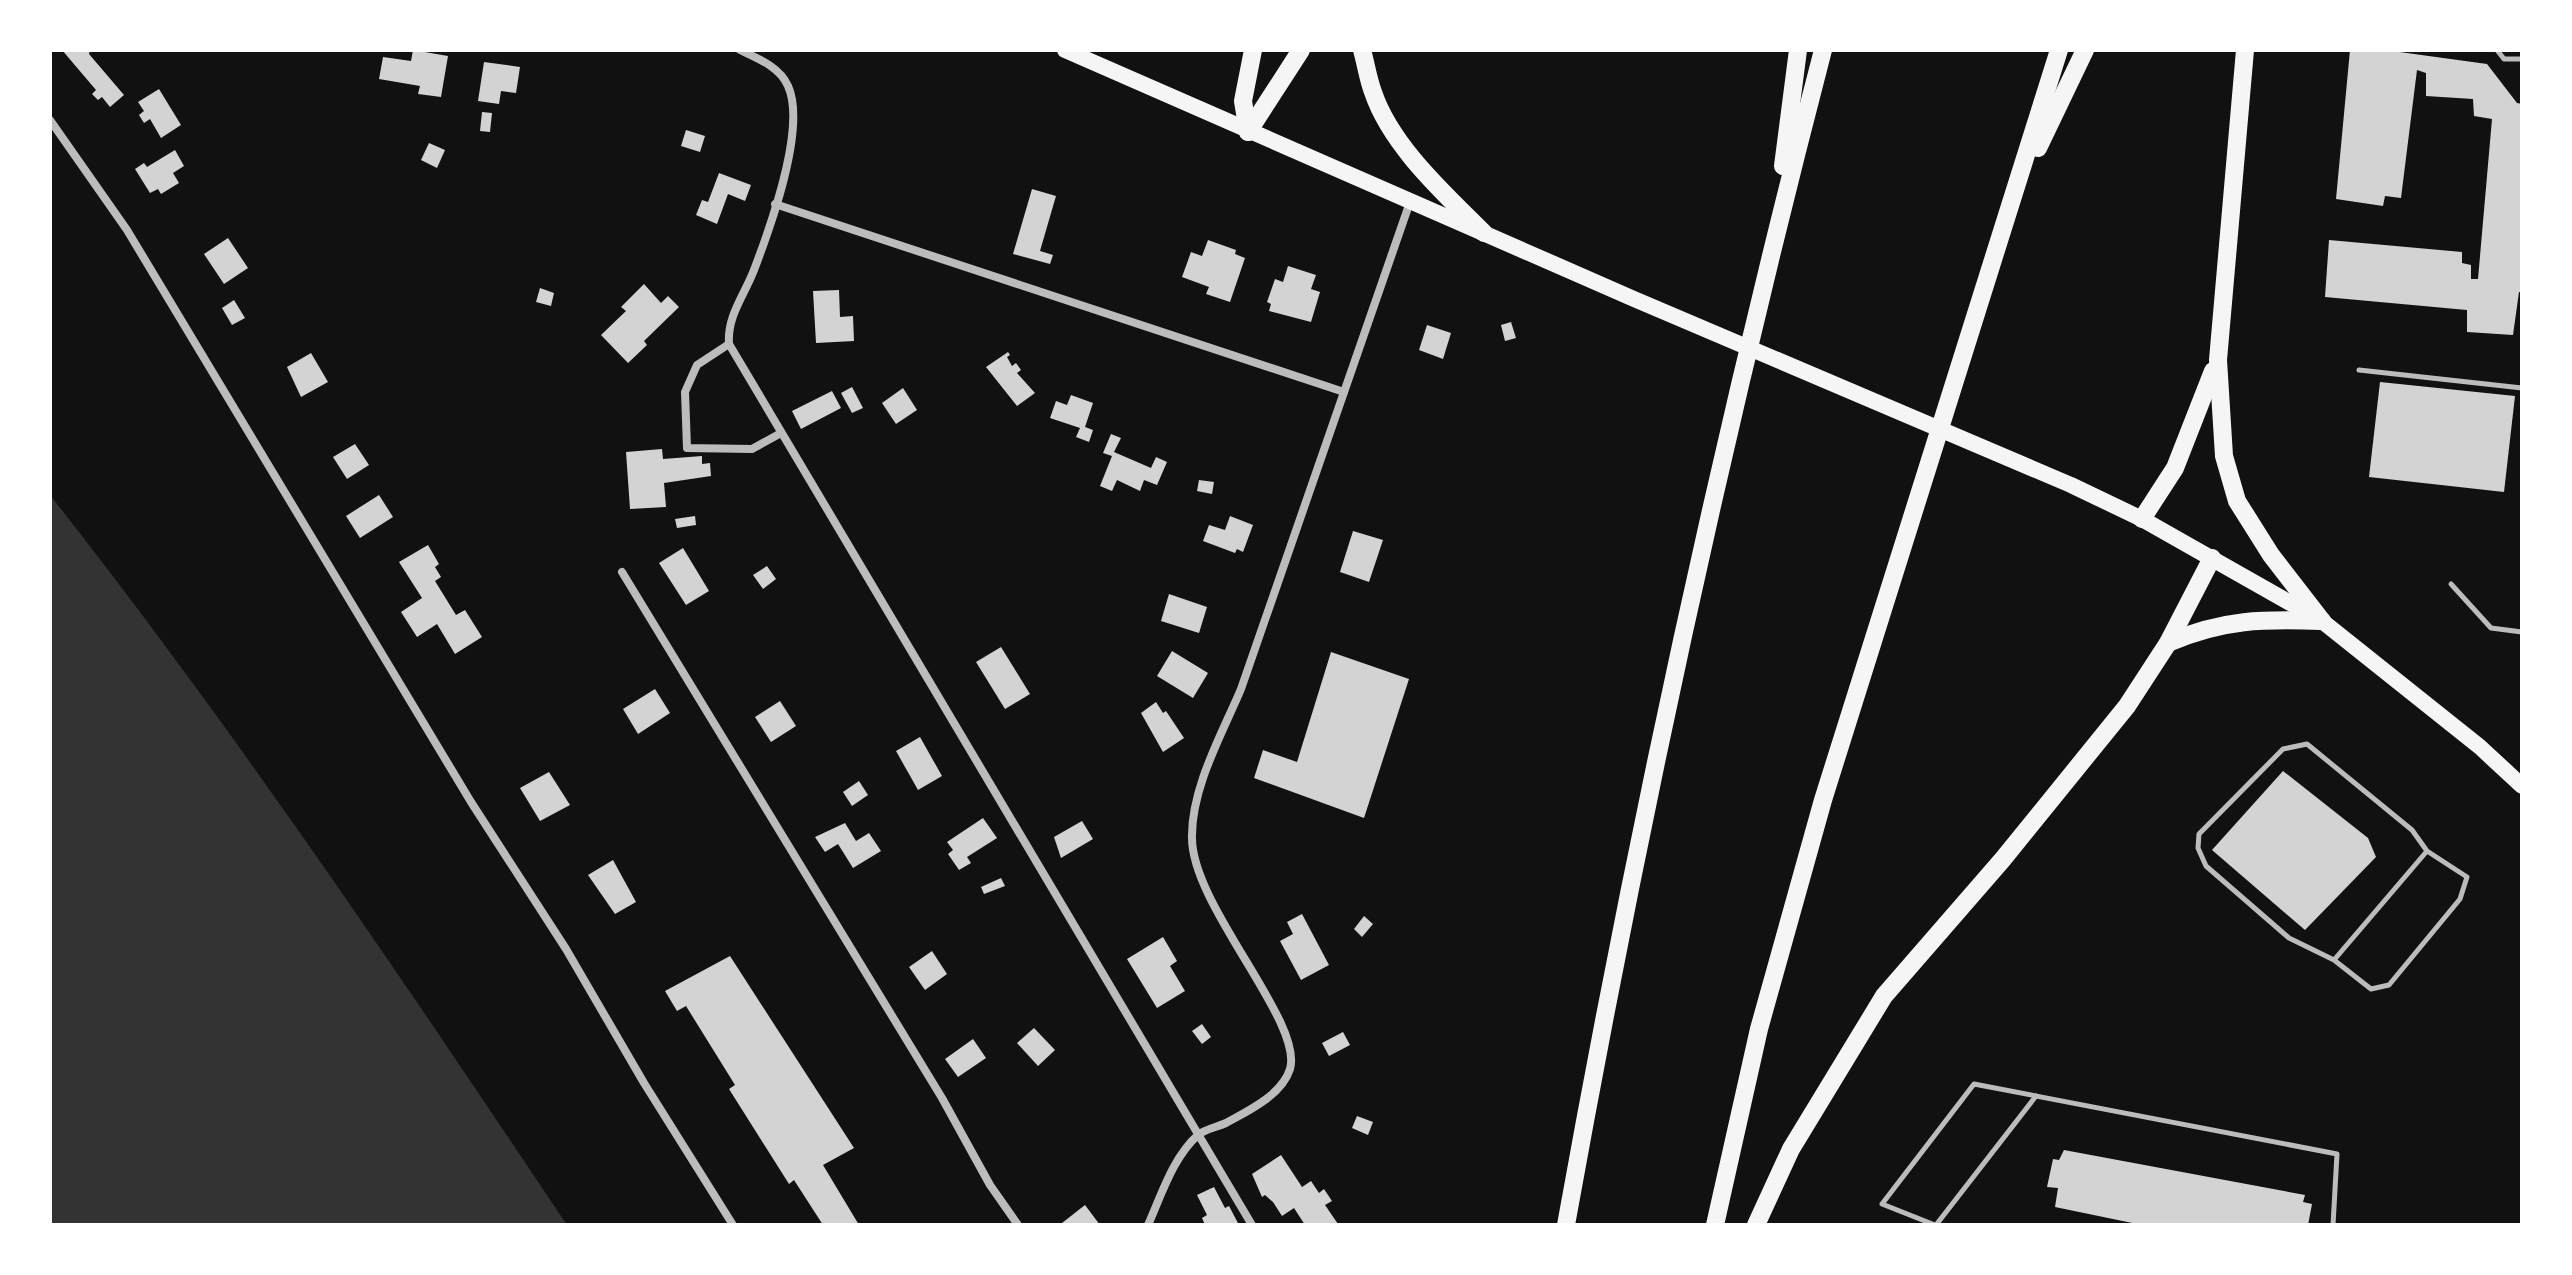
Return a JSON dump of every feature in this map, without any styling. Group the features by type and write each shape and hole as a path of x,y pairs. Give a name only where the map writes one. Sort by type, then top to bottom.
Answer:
{"highway":[{"path":"1248,132 1243,101 1253,50"},
{"path":"1248,132 1301,50"},
{"path":"1362,50 1373,95 1403,144 1429,178 1484,233"},
{"path":"1774,238 1798,50"},
{"path":"1566,1225 1637,847 1706,522 1823,50"},
{"path":"1715,1225 1759,1029 1823,800 1930,449 2059,50"},
{"path":"2008,212 2085,50"},
{"path":"2245,50 2218,360 2224,456 2237,501 2271,555 2322,621"},
{"path":"2142,519 2175,468 2218,360"},
{"path":"1756,1225 1791,1149 1884,996 2127,706 2168,643 2212,558"},
{"path":"2168,643 2206,627 2253,619 2322,621"}],"main road":[{"path":"1065,50 2142,519 2322,621 2480,747 2522,786"}],"street":[{"path":"740,50 778,72 788,84 794,114 775,204 753,272 727,330 729,344 1252,1225"},
{"path":"50,120 135,242 463,789 566,949 644,1083 733,1225"},
{"path":"1148,1225 1173,1170 1199,1135 1272,1095 1290,1069 1288,1034 1201,882 1191,839 1197,804 1214,753 1241,689 1410,202"},
{"path":"775,204 1344,392"},
{"path":"729,344 697,365 685,392 687,448 752,449 781,433"},
{"path":"622,572 942,1098 990,1185 1018,1225"}],"lane":[{"path":"2497,50 2504,59 2522,59"},
{"path":"2359,370 2522,388"},
{"path":"2451,584 2491,628 2522,632"},
{"path":"2307,744 2412,830 2427,851 2467,877 2460,899 2389,985 2371,989 2334,960 2289,938 2206,866 2198,848 2199,834 2283,749 2307,744"},
{"path":"2334,960 2427,851"},
{"path":"2036,1096 1935,1225 1882,1204 1974,1084 2337,1154 2333,1225"}],"shaded area":[{"path":"50,495 251,764 567,1225 50,1225"}],"building":[{"path":"62,50 90,50 89,54 124,95 110,107 102,97 98,100 92,94 96,90"},
{"path":"413,50 448,56 441,97 418,94 420,86 379,79 383,57 411,61"},
{"path":"2350,50 2385,50 2487,64 2517,103 2522,104 2522,292 2519,292 2513,335 2467,332 2467,310 2325,297 2329,240 2462,252 2462,263 2471,265 2471,279 2478,279 2492,119 2474,116 2473,99 2426,96 2426,73 2417,70 2401,198 2385,196 2383,206 2336,199"},
{"path":"484,62 520,67 516,93 501,91 499,104 478,101"},
{"path":"159,89 181,125 161,138 150,119 144,123 139,115 144,111 138,102"},
{"path":"482,112 492,113 490,132 480,131"},
{"path":"686,130 705,136 700,152 681,146"},
{"path":"429,143 445,150 437,168 421,160"},
{"path":"175,150 184,166 173,173 179,183 161,194 158,189 150,193 135,169 144,163 147,167"},
{"path":"719,173 751,185 745,201 728,194 717,224 696,215 702,200 708,202"},
{"path":"1032,189 1056,196 1040,251 1053,255 1050,264 1013,254"},
{"path":"228,238 248,268 224,284 204,254"},
{"path":"1208,240 1236,250 1235,254 1245,258 1230,302 1206,294 1209,287 1182,277 1191,252 1202,256"},
{"path":"1288,266 1316,275 1311,289 1320,292 1311,322 1269,311 1271,304 1267,302 1275,279 1283,282"},
{"path":"644,284 661,303 668,296 679,307 644,341 647,345 628,363 601,335 626,311 621,307"},
{"path":"540,288 554,293 551,306 536,302"},
{"path":"839,290 840,317 853,316 854,341 816,343 813,291"},
{"path":"234,300 245,318 232,325 222,308"},
{"path":"1511,322 1516,338 1505,341 1501,325"},
{"path":"1427,325 1451,333 1443,359 1419,350"},
{"path":"1008,352 1012,366 1016,363 1021,370 1017,373 1035,393 1017,406 986,367"},
{"path":"311,353 328,382 301,397 287,367"},
{"path":"2380,382 2515,396 2504,492 2369,477"},
{"path":"852,387 863,408 852,413 841,393"},
{"path":"903,388 917,410 896,424 882,403"},
{"path":"832,391 841,408 801,429 792,411"},
{"path":"1071,395 1093,403 1085,427 1093,430 1089,442 1076,437 1080,428 1050,418 1056,401 1067,405"},
{"path":"1111,434 1121,438 1114,452 1151,468 1156,457 1167,462 1157,485 1144,480 1140,491 1117,480 1112,491 1100,486 1112,456 1103,453"},
{"path":"355,444 369,465 347,479 333,457"},
{"path":"662,449 663,459 702,456 702,464 710,463 711,476 664,483 666,507 630,509 626,452"},
{"path":"1199,480 1214,482 1212,494 1197,491"},
{"path":"379,495 393,517 360,538 346,516"},
{"path":"695,516 696,525 677,528 675,519"},
{"path":"1230,516 1253,525 1243,552 1237,549 1235,553 1203,541 1209,525 1225,530"},
{"path":"1353,531 1383,540 1369,582 1340,572"},
{"path":"428,545 439,564 435,567 441,577 435,581 456,615 465,610 482,637 455,654 437,624 417,637 401,612 422,598 399,562"},
{"path":"683,548 709,591 686,605 659,563"},
{"path":"767,566 776,579 763,589 753,575"},
{"path":"1169,594 1207,607 1199,633 1161,621"},
{"path":"1001,647 1030,694 1005,709 976,662"},
{"path":"1172,651 1208,673 1193,698 1157,676"},
{"path":"1331,652 1409,679 1364,818 1254,778 1263,750 1297,762"},
{"path":"655,689 670,713 638,734 623,709"},
{"path":"780,701 796,726 771,742 755,717"},
{"path":"1156,702 1184,738 1163,752 1141,713"},
{"path":"920,737 942,776 918,790 896,751"},
{"path":"2283,771 2368,838 2376,857 2305,930 2212,850"},
{"path":"549,772 570,805 540,821 520,788"},
{"path":"859,781 868,795 852,806 843,792"},
{"path":"983,818 997,838 967,857 971,863 959,870 948,854 953,850 947,842"},
{"path":"1082,821 1093,839 1061,858 1054,837"},
{"path":"845,823 856,841 869,833 881,851 853,868 838,844 825,852 815,837"},
{"path":"613,860 636,902 615,914 588,875"},
{"path":"1001,878 1005,886 984,894 981,887"},
{"path":"1302,914 1329,965 1301,980 1280,941 1293,934 1287,922"},
{"path":"1364,916 1373,924 1362,937 1354,929"},
{"path":"1163,937 1177,961 1170,966 1185,991 1157,1008 1127,959"},
{"path":"932,951 947,974 925,990 909,967"},
{"path":"730,956 854,1148 823,1165 859,1225 823,1225 794,1180 789,1184 729,1089 735,1085 686,1006 677,1011 665,991"},
{"path":"1202,1024 1211,1037 1202,1044 1192,1031"},
{"path":"1034,1028 1055,1050 1038,1066 1017,1043"},
{"path":"1343,1032 1350,1045 1329,1056 1322,1043"},
{"path":"973,1039 986,1058 958,1077 945,1059"},
{"path":"1357,1116 1373,1122 1368,1135 1352,1128"},
{"path":"2064,1150 2305,1195 2303,1202 2312,1204 2308,1225 2142,1225 2055,1207 2058,1188 2047,1187 2053,1159 2059,1160"},
{"path":"1281,1155 1302,1187 1311,1181 1319,1193 1324,1189 1332,1201 1325,1205 1338,1224 1305,1225 1294,1208 1282,1216 1273,1202 1265,1195 1262,1197 1252,1174"},
{"path":"1214,1187 1239,1225 1205,1225 1202,1218 1207,1215 1197,1195"},
{"path":"1085,1205 1100,1225 1062,1223"}]}
